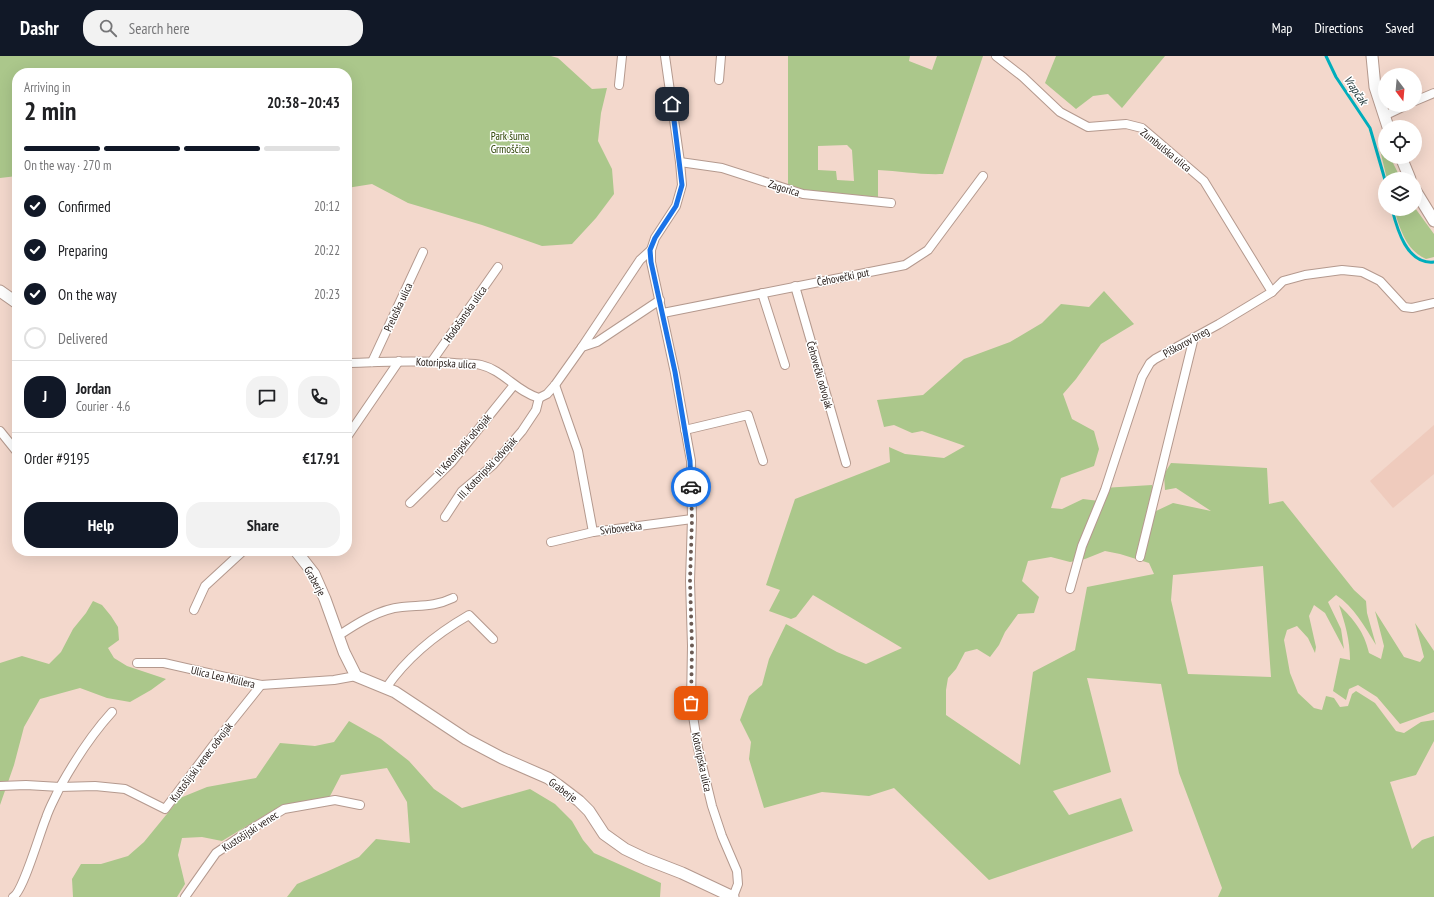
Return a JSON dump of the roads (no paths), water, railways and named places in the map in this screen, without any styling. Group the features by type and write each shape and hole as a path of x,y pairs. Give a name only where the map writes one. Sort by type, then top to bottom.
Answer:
{"street":[{"path":"619,85 622,56"},
{"path":"539,398 547,394 555,386 640,260 650,250 655,238 676,206 682,185 665,56"},
{"path":"719,80 721,56"},
{"name":"Zumbulska ulica","path":"996,56 1023,77 1060,112 1088,127 1126,124 1142,128 1204,181 1272,292"},
{"path":"1371,57 1375,87 1385,120"},
{"path":"1422,98 1434,93"},
{"path":"1384,116 1392,112"},
{"name":"Zagorica","path":"680,162 722,168 803,194 891,204"},
{"name":"Čehovečki put","path":"663,313 905,265 928,250 983,176"},
{"path":"1422,201 1434,221"},
{"name":"Kotoripska ulica","path":"650,250 651,262 663,313 686,430 690,461 692,519 690,581 692,646 691,703 698,748 712,806 722,836 737,871 738,884 733,897"},
{"name":"Preloška ulica","path":"372,362 423,252"},
{"name":"Hodošanska ulica","path":"432,361 498,267"},
{"name":"Piškorov breg","path":"1070,589 1082,546 1105,490 1142,377 1150,363 1155,358 1272,292 1283,280 1323,272 1362,272 1380,281 1404,307 1412,308 1434,304"},
{"name":"Čehovečki odvojak","path":"795,286 846,464"},
{"path":"0,291 12,300"},
{"path":"762,293 785,365"},
{"path":"582,347 597,342 660,300"},
{"path":"1140,557 1194,337"},
{"path":"352,431 399,361"},
{"name":"Kotoripska ulica","path":"352,363 432,361 482,365 498,373 532,396 539,398"},
{"name":"II. Kotoripski odvojak","path":"410,503 451,463 514,385"},
{"path":"555,386 578,451 593,532"},
{"name":"III. Kotoripski odvojak","path":"445,517 462,491 493,465 522,431 536,410 539,398"},
{"path":"686,430 748,415 763,461"},
{"path":"0,431 12,446"},
{"name":"Svibovečka","path":"551,542 593,532 692,519"},
{"path":"194,610 205,586 238,556"},
{"name":"Graberje","path":"300,556 314,574 325,599 344,652 356,676 386,688 416,704 466,739 502,758 548,778 579,801 592,816 604,834 615,843 646,860 682,873 733,897"},
{"path":"338,636 355,625 382,612 401,607 436,604 453,598"},
{"path":"386,688 404,664 426,644 469,615 493,639"},
{"name":"Ulica Lea Müllera","path":"137,663 164,663 261,686 304,681 334,680 356,676"},
{"name":"Kustošijski venec odvojak","path":"60,787 95,786 125,789 166,809 220,735 261,686"},
{"path":"13,897 16,895 23,882 46,816 60,787 76,758 98,727 112,712"},
{"path":"0,786 26,785 60,787"},
{"name":"Kustošijski venec","path":"185,897 216,853 253,828 284,810 335,800 360,805"}],"waterway":[{"name":"Vrapčak","path":"1326,56 1336,77 1370,128 1383,172"},
{"name":"Vrapčak","path":"1394,216 1400,235 1410,252 1417,258 1434,262"}],"park label":[{"name":"Park šuma Grmoščica","path":"510,142"}]}
